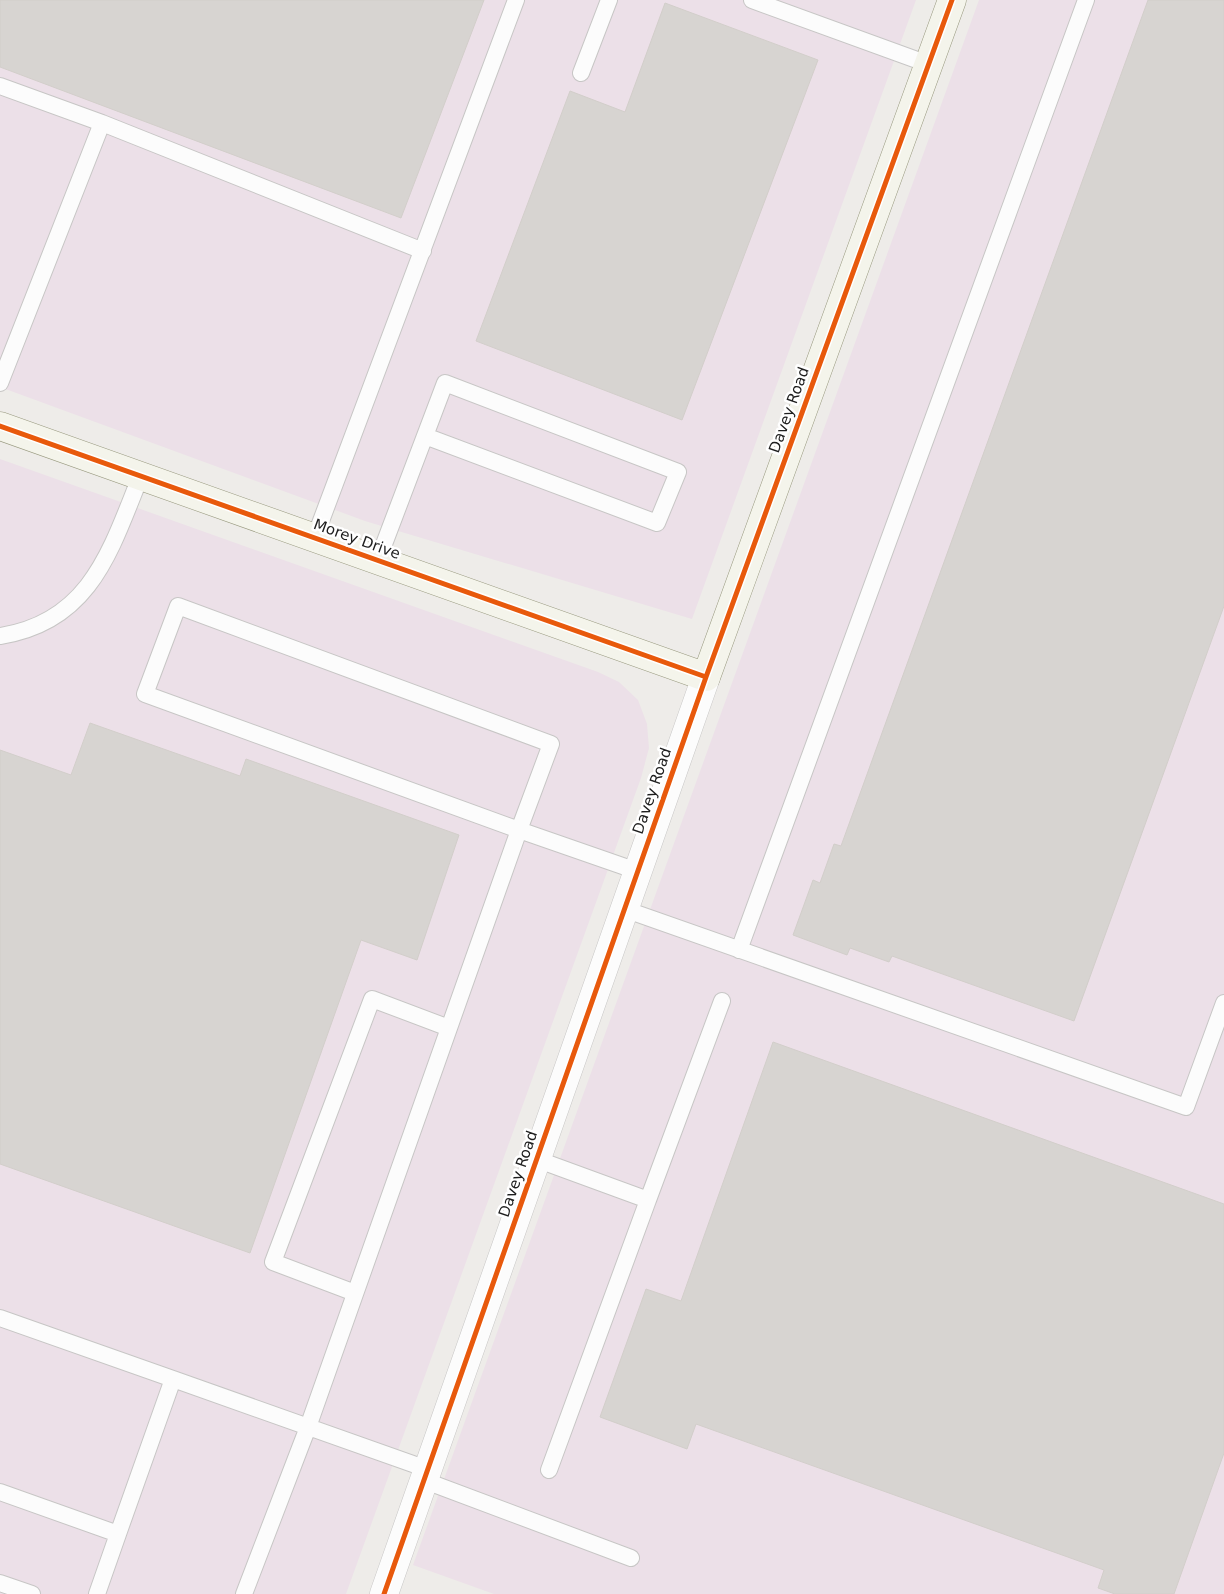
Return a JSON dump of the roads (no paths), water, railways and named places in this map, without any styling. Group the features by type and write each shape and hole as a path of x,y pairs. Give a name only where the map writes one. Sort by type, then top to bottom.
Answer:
{"street":[{"name":"Davey Road","path":"384,1594 706,677 952,0"},
{"name":"Morey Drive","path":"0,426 706,677"}],"lane":[{"path":"316,538 516,0"},
{"path":"581,73 609,0"},
{"path":"752,0 928,64"},
{"path":"739,950 1086,0"},
{"path":"0,86 102,123 423,251"},
{"path":"0,383 102,123"},
{"path":"378,560 445,383 678,472 657,523 425,436"},
{"path":"0,636 38,625 71,606 93,581 112,546 141,475"},
{"path":"244,1594 308,1427 355,1292 519,830 550,744 178,606 145,694 519,830 637,871"},
{"path":"624,909 1186,1107 1224,1003"},
{"path":"355,1292 274,1262 372,999 449,1028"},
{"path":"550,1470 722,1001"},
{"path":"536,1160 648,1200"},
{"path":"0,1318 308,1427 631,1558"},
{"path":"97,1594 173,1379"},
{"path":"0,1492 118,1534"},
{"path":"0,1582 32,1594"}]}
